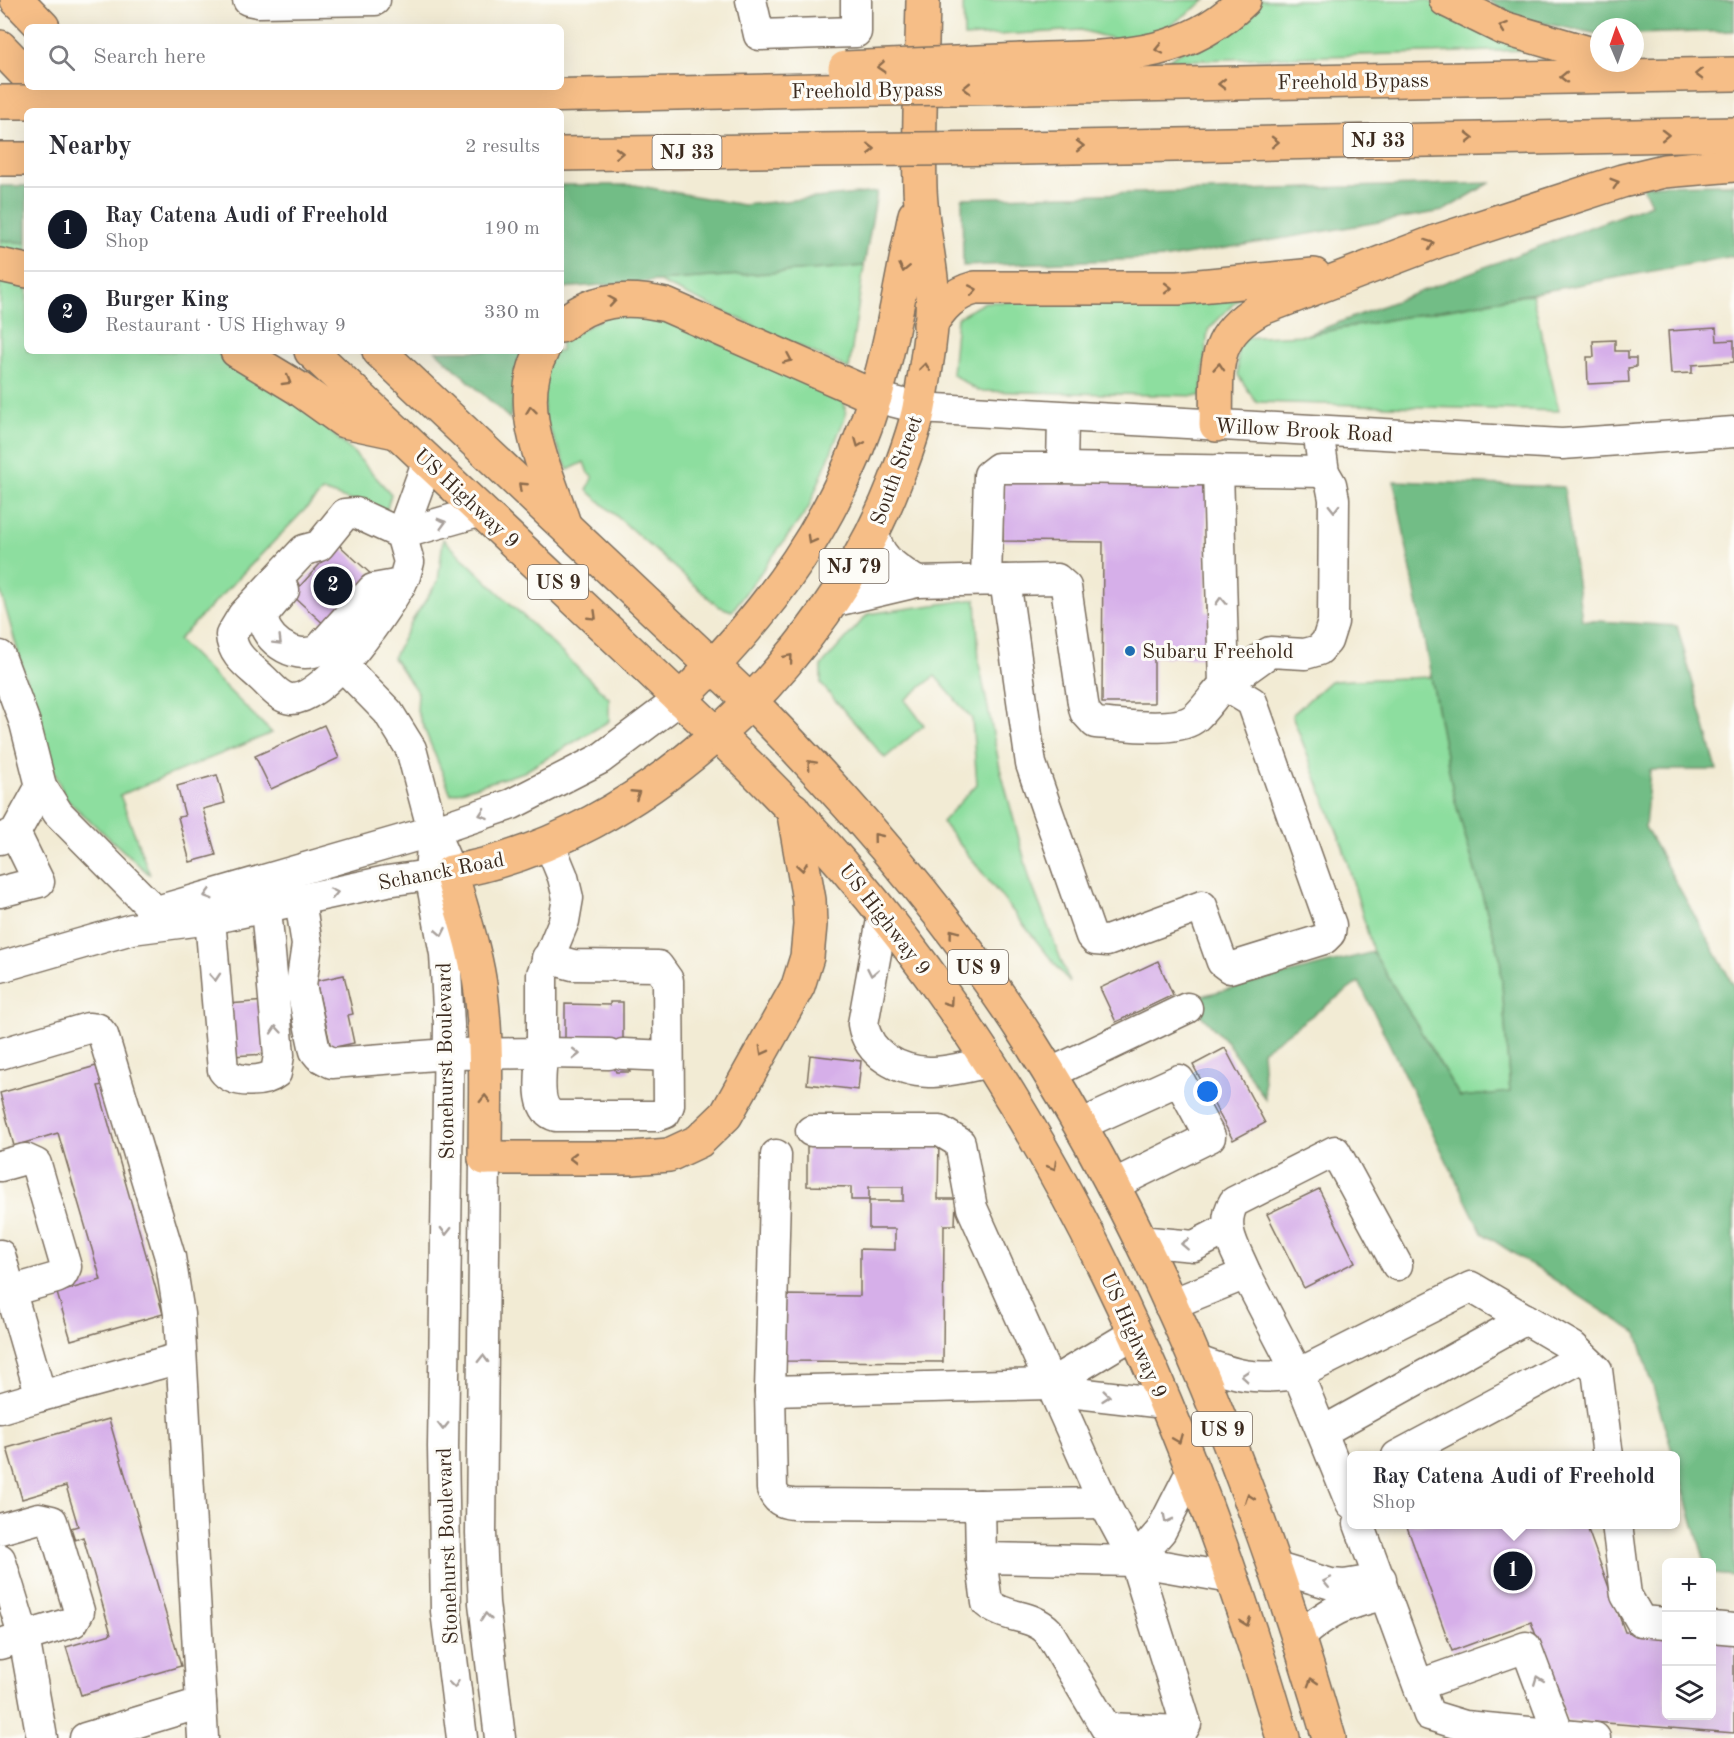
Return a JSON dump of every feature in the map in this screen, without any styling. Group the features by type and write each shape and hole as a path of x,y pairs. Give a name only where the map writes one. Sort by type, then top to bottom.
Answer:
{"main road":[{"path":"17,0 42,18"},
{"name":"South Street","path":"718,733 793,655 832,602 874,531 906,452 919,408 933,291 920,190 923,0"},
{"path":"1024,74 1163,49 1187,41 1215,26 1244,0"},
{"path":"1446,0 1503,28 1590,53"},
{"path":"0,47 24,72"},
{"path":"1644,69 1664,75"},
{"name":"Freehold Bypass","path":"0,102 252,102 595,95 815,80 1024,74 1734,74"},
{"path":"42,90 59,108"},
{"path":"105,90 124,108"},
{"name":"NJ 33","path":"564,154 1021,148 1734,134"},
{"path":"0,159 24,159"},
{"path":"1212,425 1219,357 1224,340 1238,322 1260,309 1385,261 1622,181 1664,171 1734,165"},
{"name":"South Street","path":"680,699 753,624 802,556 839,489 859,444 875,397 920,190"},
{"path":"930,325 952,297 975,288 1210,287 1322,274 1385,261"},
{"path":"0,265 24,270"},
{"path":"564,324 587,307 622,299 643,300 666,305 875,397"},
{"path":"242,354 298,388 344,421 396,432"},
{"name":"US Highway 9","path":"314,354 718,733 793,809 883,914 936,983 990,1062 1056,1171 1135,1333 1231,1578 1283,1738"},
{"name":"US Highway 9","path":"382,354 750,702 872,831 985,977 1049,1074 1113,1185 1195,1360 1299,1637 1329,1738"},
{"path":"541,354 532,377 531,414 565,526"},
{"name":"Schanck Road","path":"441,873 513,857 549,843 630,798 689,758 718,733"},
{"path":"485,1158 632,1158 669,1155 699,1141 726,1115 798,986 807,957 810,926 809,900 793,809"},
{"name":"Stonehurst Boulevard","path":"441,873 475,956 481,993 486,1052 485,1158"}],"street":[{"path":"248,0 258,3 375,0"},
{"path":"751,0 759,35 856,32 856,0"},
{"name":"Willow Brook Road","path":"875,397 919,408 1562,444 1734,432"},
{"path":"1062,468 1063,417"},
{"path":"832,602 917,582 1057,579 1066,587 1085,712 1095,723 1161,726 1186,723 1196,718 1223,672 1212,470 1212,425"},
{"path":"1223,672 1270,652 1305,654 1318,650 1327,641 1333,622 1334,500 1331,484 1324,472 1318,431"},
{"path":"319,546 304,549 243,615 231,635 232,647 283,698 294,699 309,694 343,666 400,584 409,562 400,534 428,460"},
{"path":"1223,672 1252,702 1331,925 1330,933 1324,939 1230,968 1222,962 1202,906 1107,941 1098,942 1091,936 1031,764 996,580 989,475 998,468 1324,472"},
{"path":"400,584 374,589 318,650 309,655 295,654 287,650 266,629 264,614 313,561 319,546 345,514 356,513 400,534 482,511"},
{"path":"874,531 879,552 892,566 917,582"},
{"name":"Stonehurst Boulevard","path":"343,666 388,712 411,749 433,831 441,873 448,1053 443,1447 446,1611 462,1738"},
{"path":"2,673 24,723 41,786 58,813 143,919"},
{"name":"Schanck Road","path":"0,967 143,919 433,831 512,804 564,779 630,738 680,699"},
{"path":"0,892 39,882 7,836 41,786"},
{"path":"547,958 573,965 658,966 668,980 669,1105 665,1113 657,1116 556,1116 549,1113 543,1104 542,986 547,958 564,921 568,898 563,877 549,843"},
{"name":"Schanck Road","path":"143,919 210,919 441,873"},
{"path":"300,900 307,945 301,985 319,1056 332,1063 486,1052 669,1056"},
{"path":"210,919 223,1070 237,1080 266,1078 276,1073 279,1055 266,908"},
{"path":"883,914 862,1024 865,1038 874,1050 897,1065 928,1072 990,1062"},
{"path":"1049,1074 1186,1008"},
{"path":"0,1054 88,1029 98,1029 103,1035 170,1257 179,1314 203,1738"},
{"path":"1080,1125 1179,1080 1210,1137 1113,1185"},
{"path":"811,1131 940,1131 960,1143 972,1208 1104,1503 1135,1561 1186,1724 1182,1731 1106,1728 1044,1626 1039,1622 996,1611 987,1603 981,1558 980,1505"},
{"path":"1347,1487 1298,1374 1246,1274 1227,1229 1228,1214 1234,1202 1335,1151 1397,1265"},
{"path":"776,1155 770,1391 772,1490 780,1501 793,1504 1104,1503"},
{"path":"446,1197 458,1181 485,1158"},
{"name":"Stonehurst Boulevard","path":"485,1158 481,1533 484,1603 500,1738"},
{"path":"0,1166 25,1159 36,1164 66,1267 64,1273 56,1278 5,1293"},
{"path":"1139,1241 1194,1246 1227,1229"},
{"path":"0,1255 5,1293 40,1396"},
{"path":"1169,1305 1246,1274"},
{"path":"1195,1360 1237,1376 1269,1378 1298,1374 1471,1287 1573,1347 1597,1370 1607,1451"},
{"path":"445,1301 483,1302"},
{"path":"1322,1432 1526,1319"},
{"path":"1050,1384 1135,1333"},
{"path":"1405,1451 1583,1357"},
{"path":"0,1408 180,1358"},
{"path":"770,1391 1050,1384 1077,1393 1164,1403"},
{"path":"1135,1561 1161,1531 1191,1473"},
{"path":"0,1529 39,1518 52,1521 79,1608 78,1615 73,1622 12,1641"},
{"path":"1361,1529 1429,1715 1465,1726 1594,1738"},
{"path":"1618,1529 1626,1594 1641,1621 1662,1623"},
{"path":"981,1558 1135,1561 1231,1578"},
{"path":"0,1559 12,1641 42,1738"},
{"path":"1274,1567 1331,1584 1383,1586"},
{"path":"1299,1637 1323,1615 1383,1586"},
{"path":"1716,1627 1734,1629"},
{"path":"1419,1685 1526,1647 1559,1735"},
{"path":"85,1738 201,1703"}],"green space":[{"path":"963,0 1206,0 1158,34 1117,40 1081,30 964,37"},
{"path":"1256,0 1428,0 1458,20 1525,50 1167,61"},
{"path":"1487,0 1734,0 1734,31 1644,34 1644,18 1590,18 1590,32 1521,19"},
{"path":"1490,183 1443,211 1168,258 963,266 962,198"},
{"path":"1734,184 1734,256 1306,335 1651,204 1642,185"},
{"path":"564,185 635,185 743,205 877,192 864,266 564,288"},
{"path":"0,186 24,186 24,243 0,240"},
{"path":"0,240 24,243 24,254 0,249"},
{"path":"864,266 849,369 657,281"},
{"path":"0,276 24,283 24,354 218,354 287,392 355,454 391,494 386,513 323,491 178,640 272,733 120,795 150,875 66,799 49,760 0,589"},
{"path":"1532,294 1559,411 1256,402 1238,375 1237,338 1306,335"},
{"path":"1240,297 1208,330 1201,396 978,391 952,374 957,318 985,302"},
{"path":"621,308 651,311 844,401 846,415 808,509 732,611 718,606 587,490 593,476 588,473 584,462 568,470 544,418 542,371 553,354 564,354 564,339"},
{"path":"439,354 523,354 510,419"},
{"path":"1394,481 1564,487 1582,620 1677,626 1717,770 1650,770 1645,827 1734,986 1734,1576 1716,1574 1716,1558 1704,1558 1680,1478 1680,1451 1672,1451 1637,1333 1482,1233 1359,982 1262,1051 1265,1099 1227,1042 1186,1000 1373,952 1460,1097 1510,1092 1500,957 1454,797"},
{"path":"443,539 609,698 609,721 524,772 451,794 417,711 418,693 393,658 412,621 438,581"},
{"path":"976,599 979,664 1000,768 1030,880 1070,983 942,822 977,784 972,719 935,676 905,700 924,725 885,758 821,684 821,666 868,614"},
{"path":"1431,677 1454,797 1500,957 1510,1093 1460,1097 1373,952 1343,847 1292,715 1330,681"}],"building":[{"path":"1716,328 1717,341 1734,340 1734,362 1692,365 1692,373 1671,374 1668,331"},
{"path":"1615,340 1615,351 1628,351 1628,358 1636,358 1636,367 1628,368 1629,382 1588,384 1587,357 1594,357 1593,341"},
{"path":"1003,480 1207,482 1206,612 1211,612 1210,657 1154,657 1154,703 1102,703 1103,542 1003,541"},
{"path":"338,544 373,576 327,627 292,595"},
{"path":"324,725 339,758 271,789 255,756"},
{"path":"217,775 225,803 203,809 216,855 190,862 178,817 185,816 177,786"},
{"path":"1158,961 1173,995 1116,1022 1100,988"},
{"path":"344,975 353,1014 348,1015 354,1043 331,1048 316,981"},
{"path":"266,1001 270,1054 231,1056 228,1004"},
{"path":"610,1002 623,1002 623,1054 630,1072 616,1072 609,1054 565,1045 565,1004 610,1005"},
{"path":"1225,1048 1265,1123 1233,1140 1193,1065"},
{"path":"810,1055 861,1061 858,1090 807,1084"},
{"path":"96,1066 102,1085 98,1086 163,1314 71,1340 57,1293 101,1280 58,1133 14,1146 0,1093"},
{"path":"807,1138 939,1139 938,1199 956,1199 955,1225 944,1225 943,1362 782,1361 782,1295 860,1296 860,1249 895,1250 895,1229 869,1229 869,1201 903,1201 903,1187 869,1187 869,1200 851,1200 851,1187 807,1186"},
{"path":"1319,1189 1355,1262 1304,1288 1267,1214"},
{"path":"109,1419 181,1666 81,1695 66,1647 111,1634 83,1537 75,1540 71,1528 78,1526 66,1486 22,1499 7,1448"},
{"path":"1408,1529 1588,1529 1625,1632 1662,1635 1662,1720 1716,1720 1716,1639 1734,1641 1734,1733 1567,1720 1531,1622 1452,1651"}],"place":[{"name":"Burger King","path":"333,586"},
{"name":"Subaru Freehold","path":"1130,651"},
{"name":"Ray Catena Audi of Freehold","path":"1513,1571"}]}
